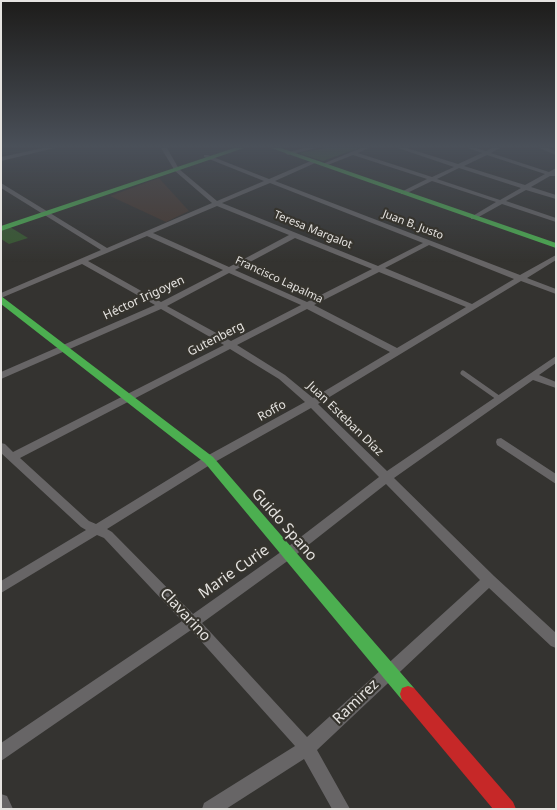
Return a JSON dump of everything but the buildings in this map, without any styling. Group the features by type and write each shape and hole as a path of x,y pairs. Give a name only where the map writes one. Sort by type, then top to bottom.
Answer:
{"main road":[{"path":"1,229 124,186"},
{"path":"383,186 556,246"},
{"path":"1,225 44,213"},
{"name":"Guido Spano","path":"1,298 209,460 390,670 506,809"}],"street":[{"path":"2,186 106,251"},
{"name":"Teresa Margalot","path":"196,186 216,203 380,268 472,307"},
{"path":"1,298 256,186"},
{"name":"Juan B. Justo","path":"285,186 556,292"},
{"path":"403,193 418,186"},
{"path":"453,186 556,220"},
{"path":"521,186 556,197"},
{"path":"473,218 525,187"},
{"name":"Francisco Lapalma","path":"147,233 308,305 398,352"},
{"name":"Héctor Irigoyen","path":"1,376 160,306 295,235"},
{"name":"Gutenberg","path":"13,457 430,242"},
{"name":"Roffo","path":"1,588 209,460 312,403 556,257"},
{"name":"Juan Esteban Díaz","path":"82,261 282,376 312,403 490,580 553,634"},
{"name":"Marie Curie","path":"1,753 192,622 288,553 387,477 556,360"},
{"path":"532,376 556,385"},
{"path":"501,442 556,480"},
{"name":"Clavarino","path":"1,446 84,524 108,536 192,622 307,748 342,809"},
{"name":"Ramirez","path":"210,809 307,748 490,580"},
{"path":"1,802 5,809"}],"lane":[{"path":"463,373 500,398"}],"shaded area":[{"path":"138,186 166,186 189,211 166,222 110,196"}],"green space":[{"path":"10,227 28,238 9,244 1,239 1,230"}],"traffic: fast":[{"path":"1,229 129,186"},
{"path":"383,186 556,246"},
{"path":"1,299 209,460 408,694"}],"traffic: jam":[{"path":"408,694 506,809"}]}
